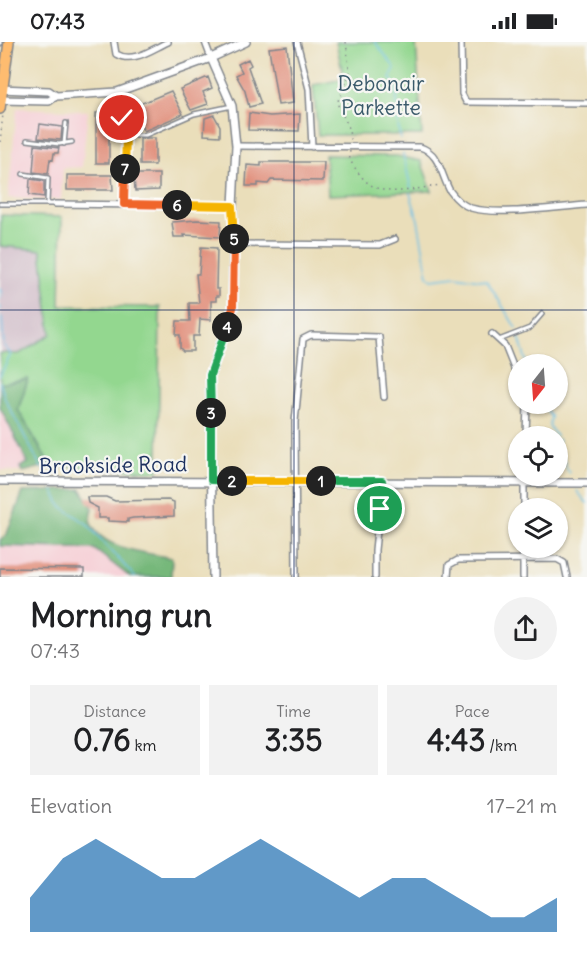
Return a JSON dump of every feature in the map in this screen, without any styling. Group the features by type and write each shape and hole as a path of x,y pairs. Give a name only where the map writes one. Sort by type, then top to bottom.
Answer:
{"main road":[{"path":"1,103 9,42"}],"street":[{"path":"114,42 116,54 124,59 135,57 168,42"},
{"path":"205,42 232,106 236,146 232,206 233,308 210,375 213,577"},
{"path":"1,103 49,101 56,96 117,92 211,58 246,42"},
{"path":"297,42 309,89 312,147"},
{"path":"461,42 462,94 466,102 587,103"},
{"path":"2,89 49,91 56,96"},
{"path":"117,92 125,135 124,204"},
{"path":"236,146 396,146 426,149 436,158 451,191 464,205 472,208 493,211 587,205"},
{"path":"55,204 232,206"},
{"path":"234,244 380,245 395,239"},
{"path":"492,334 505,346 508,354"},
{"path":"296,577 295,422 303,339 311,335 379,337 384,397"},
{"name":"Brookside Road","path":"0,481 508,479"},
{"path":"375,577 375,538 382,481"},
{"name":"Brookside Road","path":"568,482 587,483"},
{"path":"448,577 449,565 458,560 561,561 567,577"},
{"path":"523,561 523,577"}],"lane":[{"path":"125,135 146,135 194,114 232,106"},
{"path":"64,144 66,123"},
{"path":"27,140 64,144 72,142"},
{"path":"23,174 48,178 46,204"},
{"path":"0,204 55,204"},
{"path":"499,340 530,327 542,314"}],"path":[{"path":"0,142 3,121"}],"shaded area":[{"path":"17,108 88,111 82,167 63,168 61,200 8,198"},
{"path":"0,246 41,250 51,334 19,354 0,353"},
{"path":"0,407 29,463 20,467 22,472 0,470"},
{"path":"0,546 94,549 130,577 0,577"}],"green space":[{"name":"Debonair Parkette","path":"336,42 416,42 422,135 318,135 313,85 344,79"},
{"path":"325,155 397,156 421,161 432,191 328,195"},
{"path":"1,215 62,217 60,306 160,307 158,472 50,465 18,410 28,379 0,384 0,353 19,354 51,334 41,250 0,246"},
{"path":"28,379 18,410 50,465 22,472 20,467 28,463 0,407 0,384"},
{"path":"81,489 93,508 90,521 95,531 113,544 172,558 171,577 130,577 94,549 0,546 0,540 6,536 23,492"}],"building":[{"path":"287,46 293,103 278,105 269,48"},
{"path":"248,59 251,65 248,67 261,104 249,107 245,91 236,75 242,72 238,64"},
{"path":"208,77 212,88 203,92 208,104 191,110 180,89"},
{"path":"171,91 183,114 144,131 130,108"},
{"path":"96,113 109,113 109,163 96,163"},
{"path":"249,113 270,116 300,114 299,131 248,130"},
{"path":"214,115 220,126 220,136 204,135 205,118"},
{"path":"40,124 62,127 61,140 38,138"},
{"path":"155,138 155,165 140,165 140,139"},
{"path":"35,145 59,148 58,153 54,153 53,160 50,159 48,174 33,172"},
{"path":"261,162 324,162 323,181 271,180 268,184 258,183 258,186 246,186 247,165 261,166"},
{"path":"134,174 159,174 159,190 135,191"},
{"path":"67,175 112,175 113,190 67,190"},
{"path":"30,179 44,181 44,197 29,195"},
{"path":"221,221 220,237 184,235 185,237 174,237 172,222"},
{"path":"201,247 217,248 216,289 219,289 219,296 216,296 216,301 211,301 211,320 200,319 199,336 193,336 193,351 183,351 180,348 180,335 176,335 177,321 190,321 189,303 199,303 196,274 199,274"},
{"path":"87,497 106,497 115,501 168,500 174,502 174,516 133,518 128,519 128,522 108,521 108,518 98,518 98,508 88,503"},
{"path":"0,568 84,569 84,577 0,577"}],"waterway":[{"path":"375,42 395,68 390,78 396,90 401,139"},
{"path":"403,154 411,188"},
{"path":"410,193 418,220 428,276 432,279 456,276 487,281 516,328"},
{"path":"0,289 2,295 0,299"},
{"path":"0,376 11,354 4,346 2,317"},
{"path":"519,337 524,354"},
{"path":"0,382 5,399 42,469"},
{"path":"549,414 551,417 549,426"},
{"path":"53,490 61,506 86,523 135,577"},
{"path":"577,491 587,503"}],"route":[{"path":"122,118 126,136 124,204 232,206 233,308 210,375 211,480 382,481 380,509"}]}
